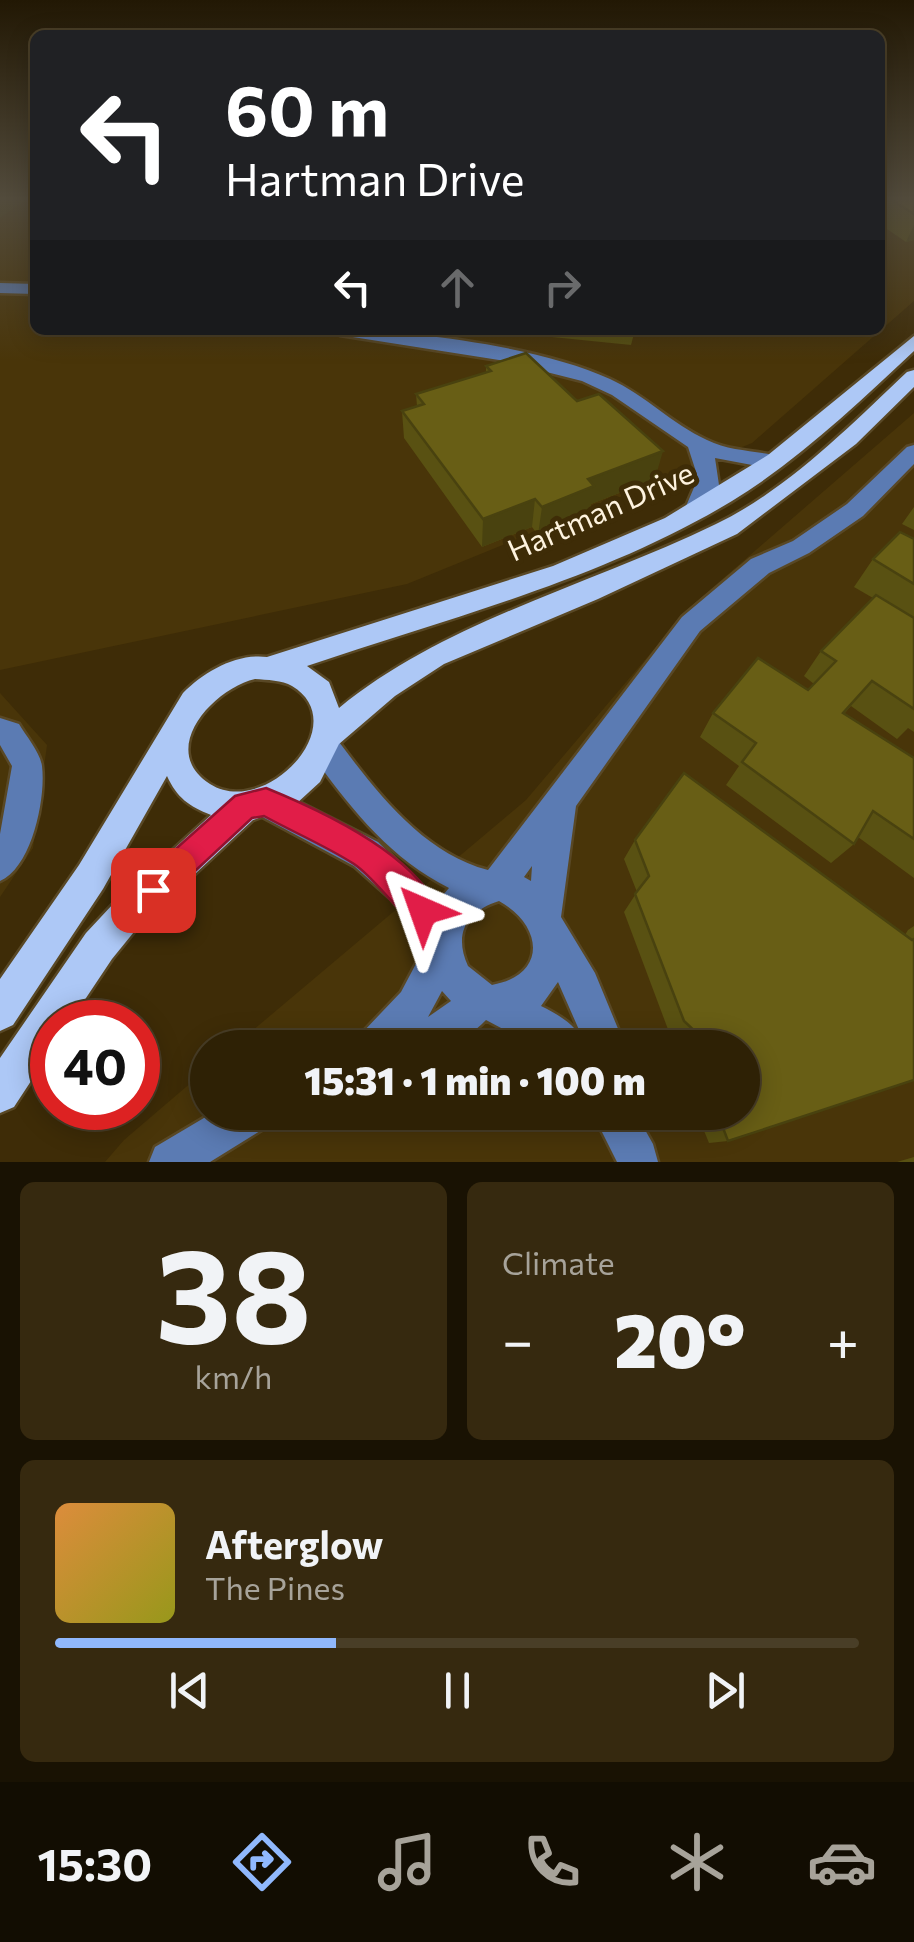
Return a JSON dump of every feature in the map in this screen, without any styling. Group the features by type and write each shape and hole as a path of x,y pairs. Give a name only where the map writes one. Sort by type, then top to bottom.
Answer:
{"main road":[{"name":"Hartman Drive","path":"272,667 544,579 695,511 774,462 914,341"},
{"path":"0,1093 99,946 126,915 255,804 292,789 312,770 327,741 385,686 420,664 729,528 838,449 914,376"},
{"path":"0,1012 74,905 182,717 205,689 237,671 272,667 289,670 316,688 325,701 327,741"},
{"path":"175,734 174,756 181,777 196,794 219,804 255,804"}],"street":[{"path":"0,288 30,289"},
{"path":"369,335 547,366 591,378 636,400 697,444 744,460 774,462"},
{"path":"695,511 710,483 710,467 697,444"},
{"path":"392,1030 414,1006 443,943 455,904 490,885 566,794 691,624 760,566 800,547 855,510 914,452"},
{"path":"0,864 19,833 27,764 4,732"},
{"path":"327,741 396,837 431,863 490,885 516,889 532,900 589,999 600,1030"},
{"path":"443,1030 487,1001 510,1002 538,984 546,970 550,845 566,794"},
{"path":"255,804 366,854 403,887 443,943 455,980 487,1001 548,1030"},
{"path":"170,1162 224,1130"},
{"path":"622,1130 639,1160"},
{"path":"630,1130 639,1160"}],"shaded area":[{"path":"0,253 30,253 30,335 875,335 752,443 407,584 0,670"},
{"path":"885,253 914,253 914,301 885,326"},
{"path":"914,413 914,1162 105,1162 136,1130 160,1130 160,1109 190,1084 190,1130 760,1130 760,1030 253,1030 526,800 689,608"},
{"path":"0,693 47,745 33,848 0,897"}],"building":[{"path":"526,353 577,401 599,394 663,451 588,479 594,486 542,507 535,499 483,519 402,411 424,404 416,394 491,371 486,366"},
{"path":"900,532 914,539 914,584 873,559"},
{"path":"876,595 914,618 914,709 872,681 843,713 914,758 914,839 873,811 854,844 742,762 756,743 713,713 758,658 808,690 836,661 821,651"},
{"path":"684,773 914,939 914,1080 728,1141 724,1130 760,1130 760,1030 694,1030 684,1021 635,894 649,876 635,840"}],"route":[{"path":"153,890 245,806 266,802 366,854 423,911"}]}
